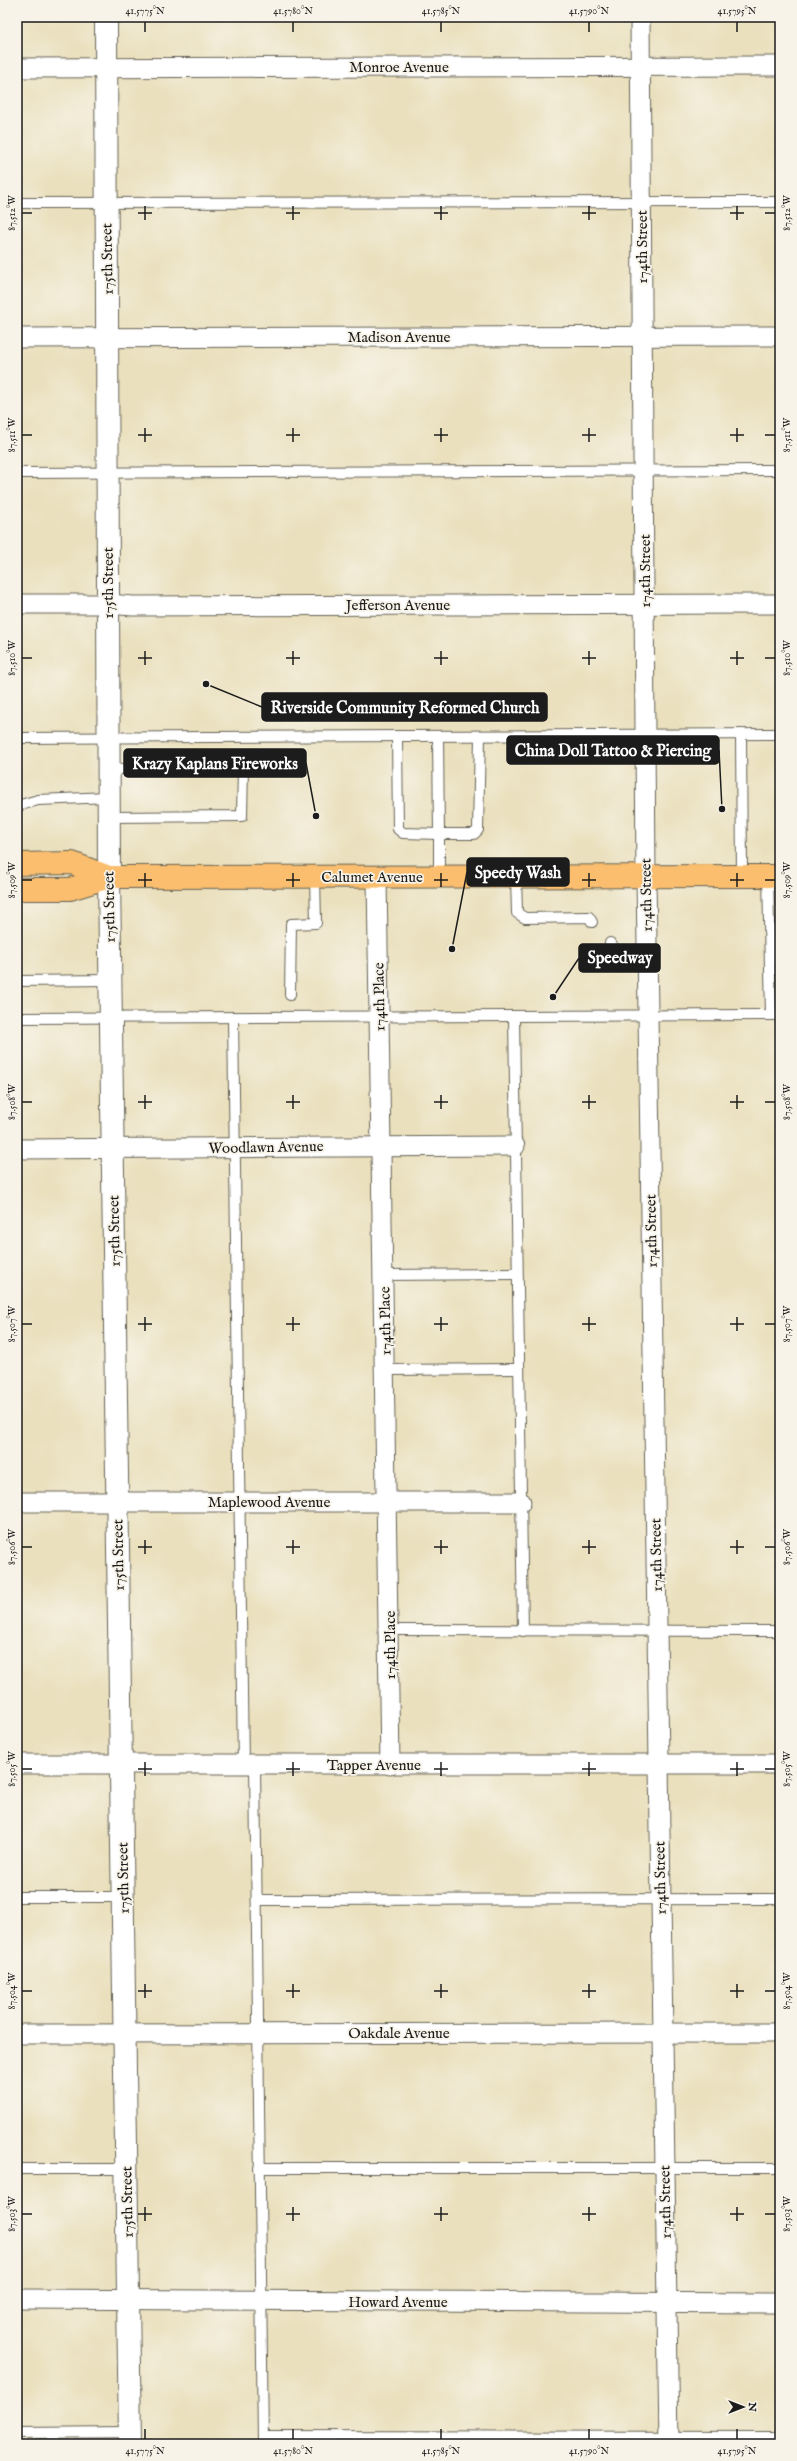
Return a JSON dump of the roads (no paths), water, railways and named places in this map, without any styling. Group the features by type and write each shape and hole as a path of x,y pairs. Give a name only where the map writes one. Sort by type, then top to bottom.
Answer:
{"main road":[{"name":"Calumet Avenue","path":"17,864 72,863 109,877"},
{"name":"Calumet Avenue","path":"17,889 70,889 109,877 774,876"}],"street":[{"name":"175th Street","path":"106,17 110,980 130,2438"},
{"name":"174th Street","path":"640,17 646,877 669,2440"},
{"name":"Monroe Avenue","path":"17,68 780,66"},
{"name":"Madison Avenue","path":"17,338 780,336"},
{"name":"Jefferson Avenue","path":"17,604 108,604 133,606 780,604"},
{"name":"174th Place","path":"377,877 390,1630 390,1765"},
{"name":"Woodlawn Avenue","path":"17,1149 382,1145 515,1146"},
{"name":"Maplewood Avenue","path":"17,1502 521,1502"},
{"name":"Tapper Avenue","path":"17,1764 780,1764"},
{"name":"Oakdale Avenue","path":"17,2034 780,2033"},
{"name":"Howard Avenue","path":"17,2299 128,2299 260,2302 667,2304 780,2303"}],"lane":[{"path":"17,203 780,202"},
{"path":"17,473 780,470"},
{"path":"741,734 742,876"},
{"path":"17,738 397,736 438,739 480,736 780,734"},
{"path":"397,736 398,829 403,832 439,834 474,834 478,830 480,736"},
{"path":"438,739 439,877"},
{"path":"17,806 38,800 109,807 242,816 243,768 109,769"},
{"path":"17,1018 775,1015 774,876"},
{"path":"290,995 291,924 316,923 315,877"},
{"path":"516,877 517,913 524,918 589,917 592,922"},
{"path":"610,943 622,960 647,960"},
{"path":"17,981 110,980"},
{"path":"514,1016 523,1631"},
{"path":"233,1017 239,1502 249,1765 257,1900 257,2034 263,2440 669,2440 780,2437"},
{"path":"384,1275 517,1274"},
{"path":"386,1370 519,1369"},
{"path":"390,1630 780,1631"},
{"path":"17,1897 123,1897"},
{"path":"257,1900 780,1899"},
{"path":"259,2168 780,2168"},
{"path":"17,2169 127,2169"},
{"path":"17,2433 130,2438"}],"place":[{"name":"Riverside Community Reformed Church","path":"206,684"},
{"name":"China Doll Tattoo & Piercing","path":"722,809"},
{"name":"Krazy Kaplans Fireworks","path":"316,816"},
{"name":"Speedy Wash","path":"452,949"},
{"name":"Speedway","path":"553,997"}]}
